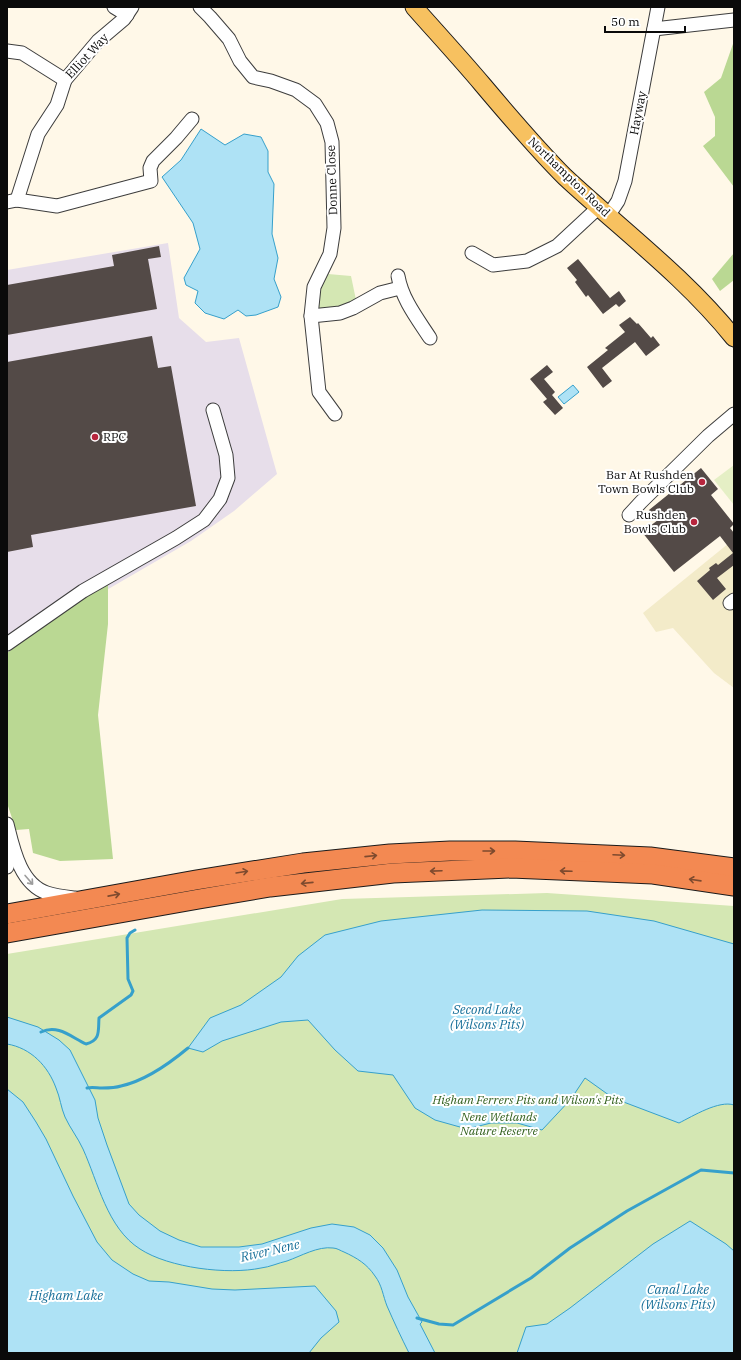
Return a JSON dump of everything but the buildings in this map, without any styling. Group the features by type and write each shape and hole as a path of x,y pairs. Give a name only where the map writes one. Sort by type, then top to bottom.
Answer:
{"highway":[{"path":"7,914 196,880 303,863 390,854 450,851 515,851 650,857 734,868"},
{"path":"7,934 199,898 256,889 393,873 511,868 653,874 734,886"}],"main road":[{"name":"Northampton Road","path":"414,7 544,155 693,293 734,338"}],"street":[{"path":"114,7 129,11"},
{"name":"Donne Close","path":"200,7 229,38 240,61 253,77 271,81 296,90 315,104 326,123 332,142 334,228 330,254 314,287 311,316 319,392 335,414"},
{"name":"Hayway","path":"472,253 493,265 527,261 557,246 618,201 624,180 658,7"},
{"name":"Elliot Way","path":"12,201 38,134 57,105 65,80 98,41 124,19 129,11"},
{"path":"654,29 734,20"},
{"path":"7,51 22,53 65,80"},
{"path":"12,201 57,206 151,181 150,168 152,161 176,138 192,119"},
{"path":"311,316 340,313 353,308 399,282 408,304 430,338"},
{"path":"7,644 83,591 176,538 204,520 220,499 228,478 226,455 213,410"},
{"path":"629,515 708,436 734,414"},
{"path":"7,824 12,846 25,876 34,886 46,893 90,900"},
{"path":"7,867 12,846"}],"shaded area":[{"path":"168,243 179,318 206,342 239,338 277,474 234,511 191,541 110,588 60,614 7,655 7,270"},
{"path":"734,539 734,688 714,673 673,628 656,632 643,613"}],"green space":[{"path":"734,41 734,187 703,146 715,136 715,117 704,92 721,78"},
{"path":"734,253 734,280 720,291 712,279"},
{"path":"328,274 351,276 356,300 347,304 327,308 317,308 321,279"},
{"path":"734,465 734,505 714,480"},
{"path":"108,584 108,624 98,715 113,859 60,861 33,853 29,829 16,830 7,803 7,653 65,608"},
{"name":"Higham Ferrers Pits and Wilson's Pits","path":"547,893 734,906 734,1353 7,1353 7,954 342,899"}],"water":[{"path":"201,129 225,145 244,134 261,137 268,151 268,172 274,184 272,234 278,258 274,279 281,297 278,307 256,315 246,316 238,310 224,319 205,313 195,303 198,291 186,285 184,278 200,249 193,223 162,177 181,160"},
{"path":"573,385 579,392 564,404 558,397"},
{"name":"Second Lake (Wilsons Pits)","path":"482,910 587,911 654,921 734,944 734,1105 728,1104 714,1107 679,1123 613,1098 585,1078 571,1099 542,1130 517,1123 491,1123 467,1129 435,1120 415,1108 393,1075 358,1071 335,1050 308,1020 281,1022 222,1041 203,1052 188,1048 210,1018 241,1005 281,977 298,956 325,935 381,921"},
{"name":"River Nene","path":"7,1017 38,1027 59,1040 70,1050 95,1100 98,1118 129,1204 139,1215 160,1231 179,1240 201,1247 239,1247 262,1244 311,1228 332,1224 354,1227 370,1235 383,1248 397,1270 408,1297 422,1322 420,1324 435,1353 409,1353 375,1276 369,1268 361,1262 336,1248 321,1248 287,1261 264,1267 232,1271 182,1265 152,1256 140,1249 119,1229 111,1217 83,1149 65,1117 53,1080 48,1072 38,1059 24,1049 7,1044"},
{"name":"Higham Lake","path":"7,1089 23,1102 36,1122 46,1139 97,1242 112,1260 133,1274 149,1281 169,1282 212,1289 235,1290 315,1286 336,1311 339,1322 321,1338 309,1353 7,1353"},
{"name":"Canal Lake (Wilsons Pits)","path":"690,1221 726,1244 734,1251 734,1353 517,1353 526,1327 547,1324 653,1244"}],"waterway":[{"path":"41,1032 47,1030 59,1030 86,1044 94,1040 98,1034 99,1018 131,995 133,991 128,979 127,938 130,933 135,930"},
{"path":"87,1088 107,1088 130,1084 148,1076 173,1060 188,1048"},
{"path":"417,1318 439,1324 453,1325 531,1278 570,1248 627,1211 701,1170 734,1173"}],"place":[{"name":"RPC","path":"95,437"},
{"name":"Bar At Rushden Town Bowls Club","path":"702,482"},
{"name":"Rushden Bowls Club","path":"694,522"}],"park label":[{"name":"Nene Wetlands Nature Reserve","path":"499,1124"}]}
